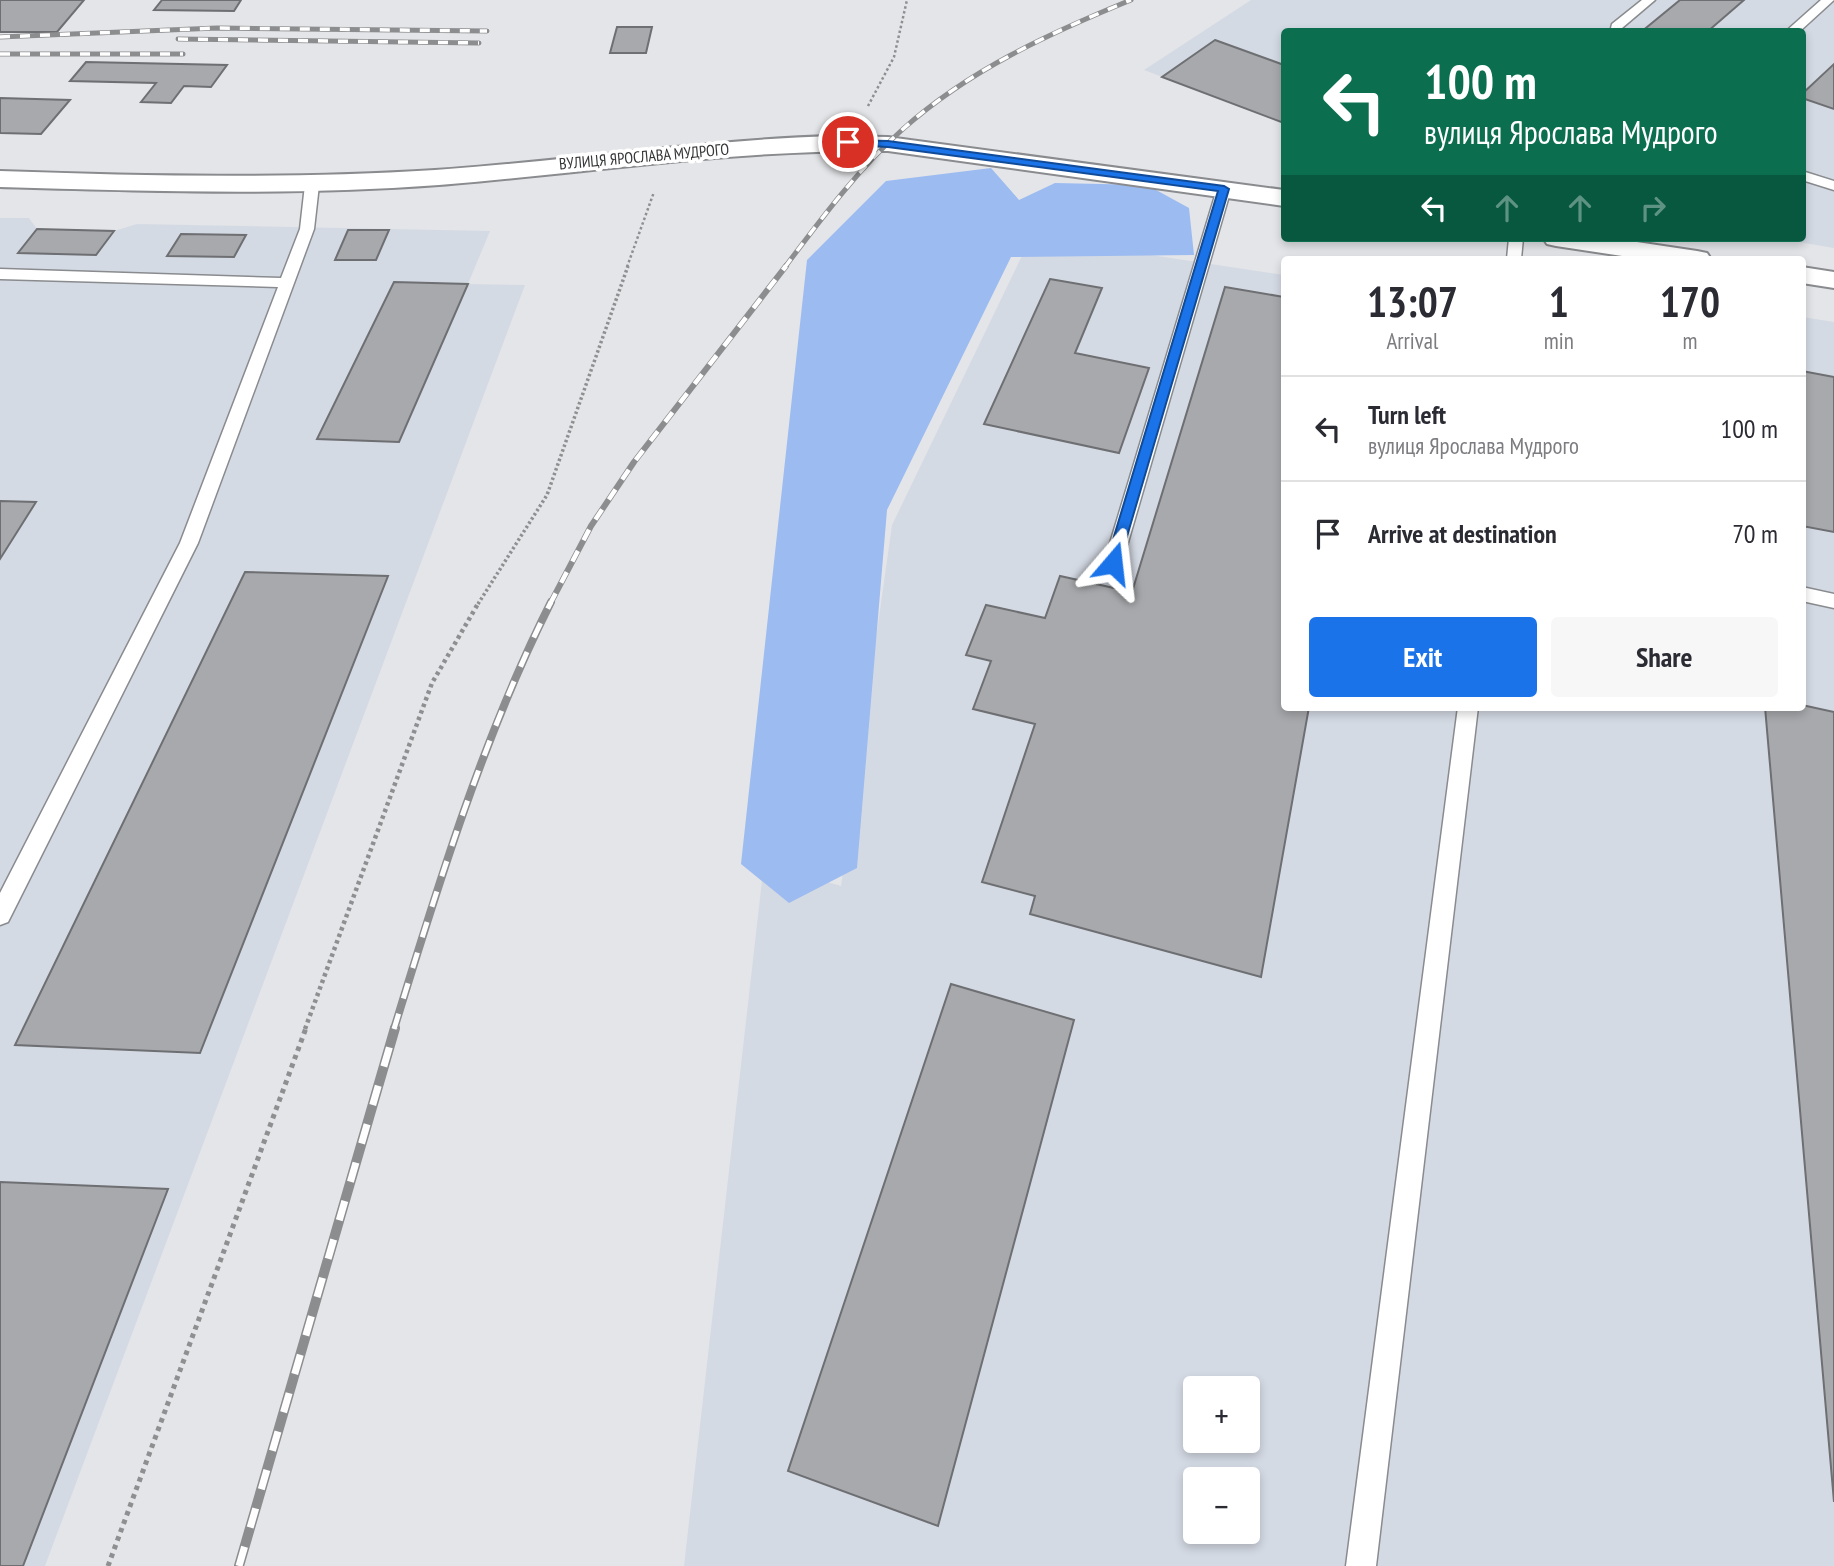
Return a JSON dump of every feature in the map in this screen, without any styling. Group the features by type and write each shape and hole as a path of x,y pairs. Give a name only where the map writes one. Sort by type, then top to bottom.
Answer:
{"street":[{"name":"ВУЛИЦЯ ЯРОСЛАВА МУДРОГО","path":"0,179 187,186 312,185 442,177 668,152 848,142 888,144 1281,198"},
{"path":"1583,242 1677,256"},
{"path":"1806,276 1834,280"}],"lane":[{"path":"1616,28 1649,0"},
{"path":"1796,28 1828,0"},
{"path":"1806,176 1834,186"},
{"path":"0,915 189,543 307,229 312,185"},
{"path":"1113,563 1224,189"},
{"path":"0,274 286,283"},
{"path":"1806,595 1834,601"},
{"path":"1361,1566 1468,711"}],"path":[{"path":"848,142 894,57 908,0"},
{"path":"108,1566 432,683 452,645 547,495 668,152"}],"shaded area":[{"path":"1251,0 1834,0 1834,248 1799,242 1806,242 1806,28 1281,28 1281,122 1144,70"},
{"path":"991,168 1019,200 1055,183 1147,185 1189,208 1194,255 1011,257 887,510 857,868 789,903 741,864 807,260 886,181"},
{"path":"0,218 29,218 37,229 114,231 137,224 490,231 468,284 525,285 45,1566 0,1566"},
{"path":"1031,237 1281,275 1281,711 1806,711 1806,317 1834,322 1834,1566 684,1566 764,863 841,886 892,525"}],"building":[{"path":"0,0 84,0 57,32 0,32"},
{"path":"162,0 241,0 234,11 154,10"},
{"path":"1680,0 1744,0 1712,28 1646,28"},
{"path":"617,27 652,27 646,53 610,53"},
{"path":"1215,40 1281,64 1281,122 1162,77"},
{"path":"86,62 227,65 211,87 184,86 171,103 141,102 156,83 70,81"},
{"path":"1834,64 1834,109 1806,99 1806,90"},
{"path":"0,98 70,100 41,134 0,133"},
{"path":"37,229 114,231 96,255 18,253"},
{"path":"348,230 389,230 376,260 335,260"},
{"path":"181,234 246,235 234,257 167,256"},
{"path":"1050,279 1102,288 1075,353 1149,368 1119,453 984,424"},
{"path":"394,282 468,284 399,442 317,439"},
{"path":"1225,287 1281,296 1281,711 1308,711 1261,977 1030,914 1035,896 982,882 1035,724 973,709 991,661 966,655 986,605 1045,618 1060,576 1132,592"},
{"path":"1806,372 1834,377 1834,532 1806,527"},
{"path":"0,501 36,502 0,559"},
{"path":"245,572 388,576 200,1053 15,1045"},
{"path":"1806,706 1834,712 1834,1502 1765,711 1806,711"},
{"path":"951,984 1074,1020 938,1526 788,1471"},
{"path":"0,1182 168,1189 23,1566 0,1566"}],"railway":[{"path":"785,267 855,178 886,144 928,108 1011,55 1131,0"},
{"path":"0,37 217,28 487,31"},
{"path":"178,39 479,43"},
{"path":"0,54 183,54"},
{"path":"551,603 591,526 634,462 786,266"},
{"path":"394,1029 463,812 504,705 551,603"},
{"path":"239,1566 395,1028"}],"route":[{"path":"848,142 888,144 1224,189 1113,563"}]}
